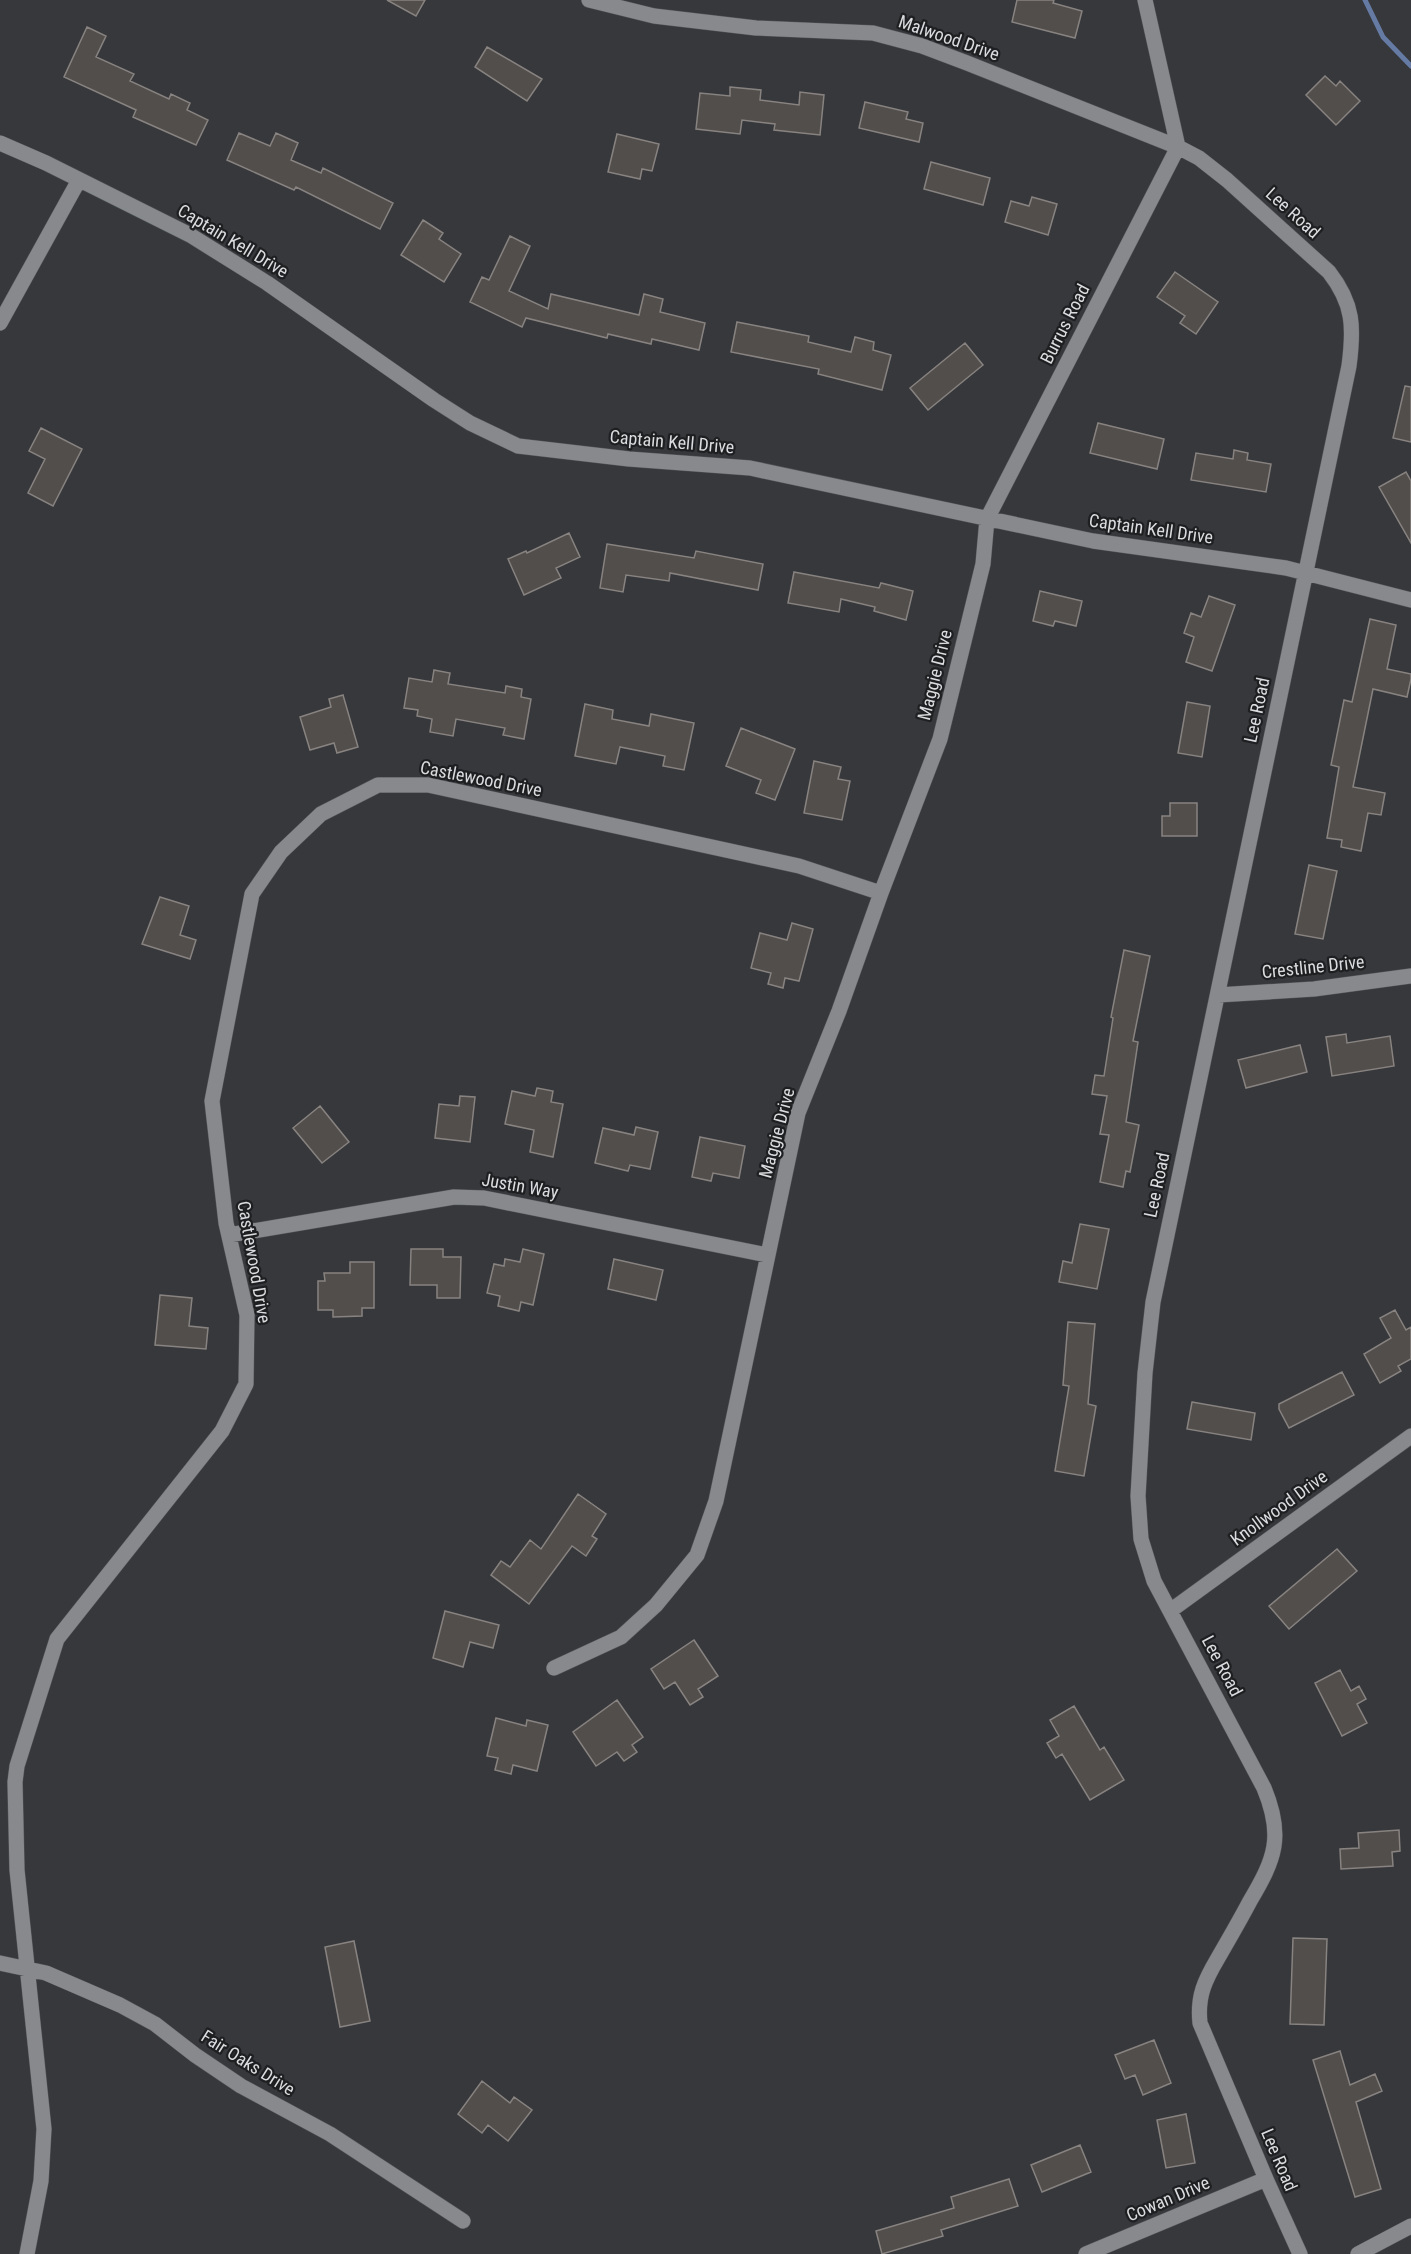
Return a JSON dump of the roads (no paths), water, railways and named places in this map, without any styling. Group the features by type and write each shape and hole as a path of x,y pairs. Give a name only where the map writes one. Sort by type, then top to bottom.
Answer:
{"street":[{"name":"Malwood Drive","path":"589,0 654,16 756,28 873,33 922,46 1178,147"},
{"path":"1145,0 1178,147"},
{"name":"Captain Kell Drive","path":"0,143 46,163 190,235 267,283 434,400 470,423 518,446 629,459 750,468 1093,541 1305,572 1411,600"},
{"name":"Burrus Road","path":"987,519 1178,147"},
{"name":"Lee Road","path":"1178,147 1199,158 1227,180 1329,272 1342,289 1352,317 1353,334 1349,366 1153,1302 1145,1373 1138,1496 1141,1539 1154,1581 1264,1788 1272,1813 1275,1843 1268,1870 1210,1972 1198,2006 1200,2022 1300,2254"},
{"path":"0,323 79,180"},
{"name":"Maggie Drive","path":"554,1668 621,1637 656,1605 697,1555 716,1501 798,1113 839,1011 940,739 983,564 987,519"},
{"name":"Castlewood Drive","path":"27,2254 40,2181 44,2129 17,1870 15,1782 24,1739 57,1639 222,1431 246,1384 247,1315 229,1235 212,1101 252,894 281,852 321,814 378,784 428,785 798,866 881,893"},
{"name":"Crestline Drive","path":"1218,995 1314,989 1411,976"},
{"name":"Justin Way","path":"229,1235 454,1197 484,1198 767,1256"},
{"name":"Knollwood Drive","path":"1170,1611 1411,1436"},
{"name":"Fair Oaks Drive","path":"0,1963 46,1973 120,2005 155,2024 241,2086 330,2134 463,2221"},
{"name":"Cowan Drive","path":"1086,2254 1266,2179"},
{"path":"1358,2254 1411,2226"}],"waterway":[{"path":"1365,0 1383,37 1411,66"}]}
